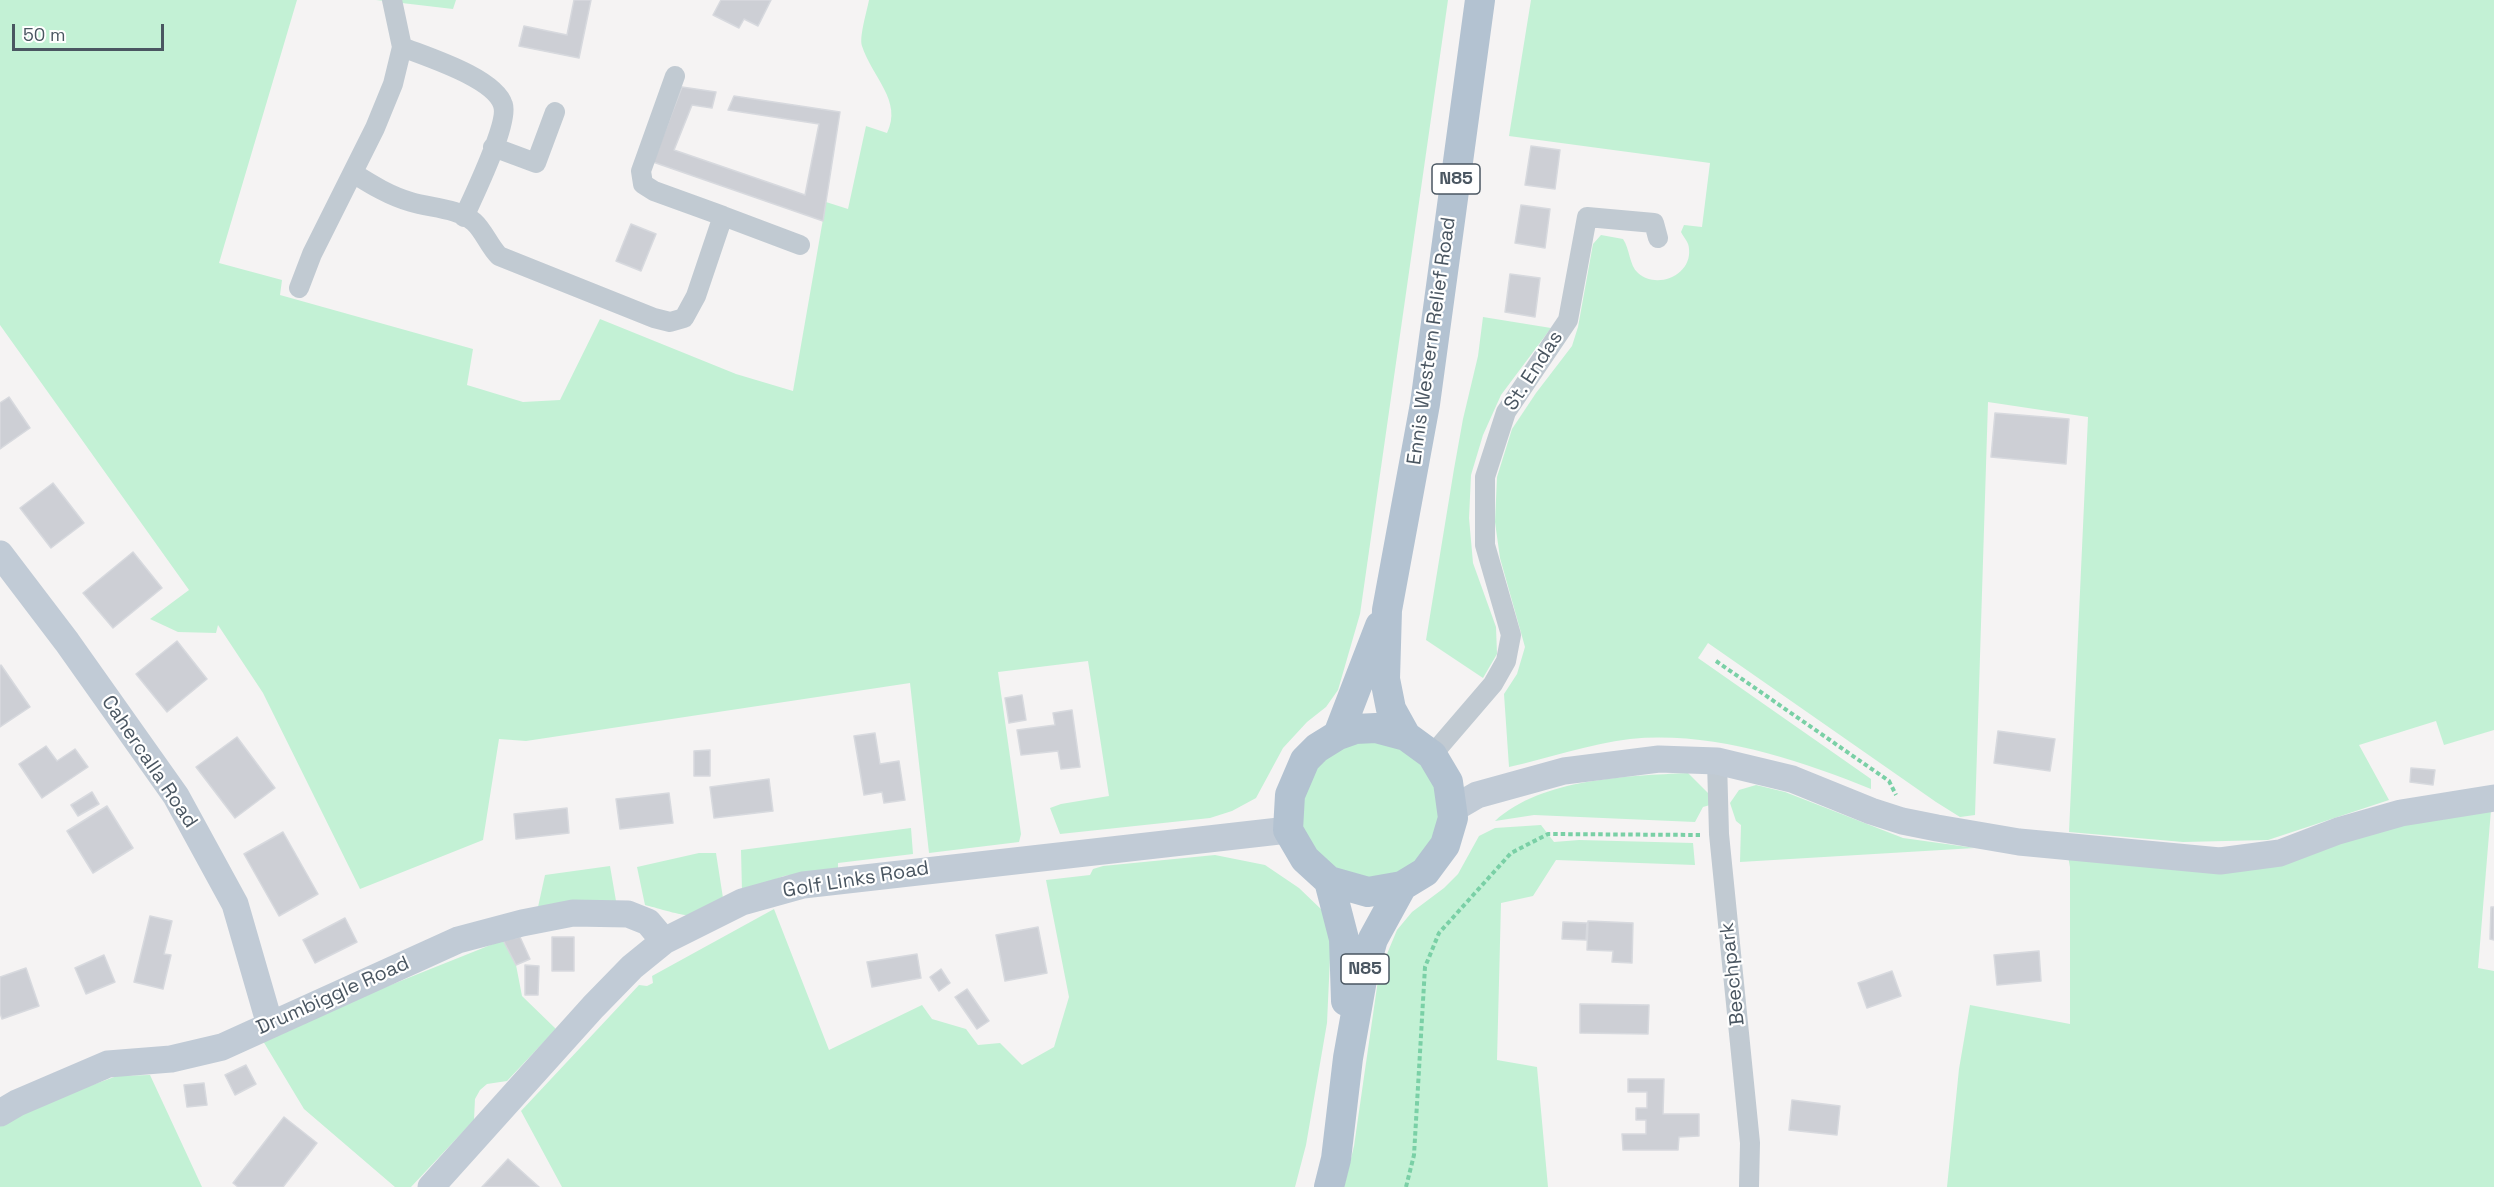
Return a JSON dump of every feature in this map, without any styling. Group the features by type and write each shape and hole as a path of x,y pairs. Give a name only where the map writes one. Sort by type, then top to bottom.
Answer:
{"main road":[{"name":"Ennis Western Relief Road","path":"1406,736 1391,709 1385,679 1387,610 1425,404 1480,0"},
{"name":"Cahercalla Road","path":"0,554 67,642 176,796 235,904 270,1025"},
{"name":"Ennis Western Relief Road","path":"1338,735 1387,610"},
{"name":"N85","path":"1376,728 1406,736 1432,756 1448,782 1453,809 1445,845 1425,872 1402,886 1368,892 1329,881 1305,859 1288,830 1290,795 1305,760 1317,748 1338,735 1355,729 1376,728"},
{"path":"1453,809 1477,795 1564,771 1659,759 1717,761 1792,779 1902,821 2019,842 2220,861 2280,853 2338,831 2401,813 2494,798"},
{"name":"Golf Links Road","path":"431,1187 593,1007 632,968 664,941 742,902 803,885 1288,830"},
{"name":"N85","path":"1329,881 1344,939 1348,1058"},
{"name":"N85","path":"1329,1187 1336,1159 1348,1058 1363,974 1373,939 1402,886"},
{"name":"Drumbiggle Road","path":"0,1113 17,1103 108,1064 171,1059 222,1047 458,940 522,923 573,913 628,914 648,922 664,941"}],"street":[{"path":"299,288 312,254 375,128 393,84 402,47 392,0"},
{"path":"402,47 472,78 498,95 504,107 502,125 464,217"},
{"path":"675,76 641,171 643,184 654,191 800,245"},
{"path":"493,147 536,163 555,112"},
{"path":"353,172 379,190 409,202 456,213 474,222 489,246 499,256 654,318 670,322 684,318 696,296 723,216"},
{"name":"St. Endas","path":"1432,756 1493,684 1506,661 1511,635 1485,545 1485,477 1506,412 1568,320 1587,217 1654,224 1658,238"},
{"name":"Beechpark","path":"1717,761 1719,834 1750,1143 1749,1187"}],"path":[{"path":"1716,661 1889,781 1899,801 1902,821"},
{"path":"1406,1187 1414,1155 1425,967 1440,933 1447,924 1511,853 1548,834 1719,834"}],"green space":[{"path":"0,0 297,0 219,263 282,280 280,295 473,349 467,385 523,402 560,400 600,319 736,374 793,391 826,202 848,209 866,126 887,133 891,121 889,100 861,42 869,0 1448,0 1360,614 1338,690 1326,707 1307,722 1283,748 1256,798 1232,811 1210,818 1060,834 1050,808 1109,796 1088,661 998,672 1021,834 1019,842 929,853 910,683 526,741 499,739 483,840 360,889 263,693 218,625 216,633 178,632 150,619 189,590 0,325"},
{"path":"376,0 456,0 453,9"},
{"path":"1531,0 2494,0 2494,730 2444,745 2436,721 2359,745 2389,800 2268,840 2183,842 2069,832 2088,417 1988,402 1975,815 1960,817 1936,802 1708,643 1698,658 1871,779 1871,789 1783,758 1723,743 1692,739 1661,738 1615,741 1509,767 1504,694 1517,674 1525,647 1500,558 1495,522 1497,477 1512,429 1572,346 1578,327 1593,244 1601,235 1623,239 1635,270 1646,278 1663,280 1679,273 1685,266 1689,249 1681,232 1684,225 1702,227 1710,163 1509,136"},
{"path":"1483,317 1551,328 1501,395 1483,435 1471,475 1469,518 1473,563 1496,627 1497,654 1483,678 1426,640 1454,469 1478,356"},
{"path":"1358,738 1414,750 1441,789 1437,839 1420,862 1384,881 1327,868 1297,818 1313,766"},
{"path":"1688,773 1708,793 1710,805 1703,807 1695,822 1534,815 1495,821 1514,807 1561,788 1613,778"},
{"path":"1756,785 1785,792 1903,838 1975,848 1740,862 1741,825 1736,821 1730,803 1739,790"},
{"path":"2491,810 2478,968 2494,971 2494,1187 1947,1187 1959,1069 1970,1005 2070,1024 2070,867 2068,856 2188,871 2402,821"},
{"path":"1541,825 1554,842 1579,840 1693,843 1695,865 1556,860 1533,896 1501,903 1497,1060 1537,1067 1548,1187 1344,1187 1354,1146 1379,973 1397,930 1412,912 1444,888 1458,874 1479,836 1495,828"},
{"path":"911,828 913,854 838,863 838,869 784,876 742,892 741,850"},
{"path":"699,853 716,853 723,898 688,915 645,905 637,867"},
{"path":"1215,855 1265,865 1299,888 1324,912 1331,936 1327,1023 1306,1145 1295,1187 562,1187 521,1111 639,985 647,986 653,983 652,976 774,909 829,1050 922,1005 932,1019 966,1029 978,1045 1000,1043 1022,1065 1054,1047 1069,997 1046,880 1090,875 1093,869 1103,866"},
{"path":"610,866 616,901 538,907 545,875"},
{"path":"503,940 516,965 522,996 556,1029 507,1081 487,1084 480,1090 475,1099 474,1120 411,1187 395,1187 304,1109 263,1041 378,990"},
{"path":"150,1075 202,1187 0,1187 0,1126 53,1099 117,1076"}],"building":[{"path":"574,0 591,0 579,58 519,46 524,26 567,35"},
{"path":"721,0 771,0 758,26 744,19 739,28 713,15"},
{"path":"682,87 716,92 712,108 692,105 674,150 805,195 819,124 728,110 734,96 840,112 823,221 653,162"},
{"path":"1531,146 1560,150 1555,189 1525,185"},
{"path":"1521,205 1550,209 1545,248 1515,243"},
{"path":"631,224 656,234 641,271 616,261"},
{"path":"1510,274 1540,278 1535,317 1505,312"},
{"path":"9,397 30,428 0,449 0,403"},
{"path":"1995,413 2069,419 2066,464 1991,457"},
{"path":"53,483 84,523 51,548 20,508"},
{"path":"133,552 162,588 113,628 83,593"},
{"path":"177,641 207,679 167,712 136,674"},
{"path":"0,666 30,707 0,727"},
{"path":"1022,695 1026,720 1009,723 1005,698"},
{"path":"1072,710 1080,767 1061,769 1058,751 1021,755 1017,730 1055,725 1053,713"},
{"path":"1998,731 2055,739 2050,771 1994,763"},
{"path":"875,733 880,764 899,761 905,800 884,803 882,792 864,795 854,736"},
{"path":"237,737 275,788 235,818 196,767"},
{"path":"46,746 57,761 75,749 88,767 42,798 19,764"},
{"path":"710,750 710,776 694,776 694,751"},
{"path":"2411,768 2435,770 2433,785 2410,782"},
{"path":"769,779 773,811 714,818 710,787"},
{"path":"92,792 99,804 78,816 71,805"},
{"path":"669,793 673,823 620,829 616,799"},
{"path":"107,806 133,848 93,873 67,831"},
{"path":"567,808 569,833 516,839 514,814"},
{"path":"283,832 318,894 279,916 244,854"},
{"path":"2491,907 2494,907 2494,940 2490,939"},
{"path":"150,916 172,921 164,954 171,955 163,989 134,982"},
{"path":"345,918 357,942 315,963 303,940"},
{"path":"1588,921 1633,923 1632,963 1612,962 1613,951 1587,950"},
{"path":"1563,922 1587,923 1586,940 1562,939"},
{"path":"1038,927 1047,973 1005,981 996,935"},
{"path":"520,937 530,959 516,965 503,940"},
{"path":"552,937 574,937 574,971 552,971"},
{"path":"2039,951 2041,981 1997,985 1994,955"},
{"path":"917,954 921,978 872,987 867,962"},
{"path":"104,955 115,982 86,994 75,968"},
{"path":"525,965 539,966 538,995 525,995"},
{"path":"26,968 39,1006 2,1019 0,977"},
{"path":"941,969 950,983 939,991 930,977"},
{"path":"1892,971 1901,996 1867,1008 1858,983"},
{"path":"967,989 989,1021 977,1029 955,997"},
{"path":"1580,1004 1649,1005 1648,1034 1580,1033"},
{"path":"246,1065 256,1084 235,1095 225,1075"},
{"path":"1628,1079 1664,1079 1663,1114 1699,1114 1699,1136 1679,1137 1678,1150 1623,1150 1622,1134 1646,1134 1646,1120 1636,1120 1636,1108 1647,1108 1647,1092 1628,1092"},
{"path":"204,1083 207,1105 187,1107 184,1085"},
{"path":"1792,1100 1840,1106 1837,1135 1789,1130"},
{"path":"284,1117 317,1143 283,1187 238,1187 233,1183"},
{"path":"508,1159 539,1187 482,1187"}]}
